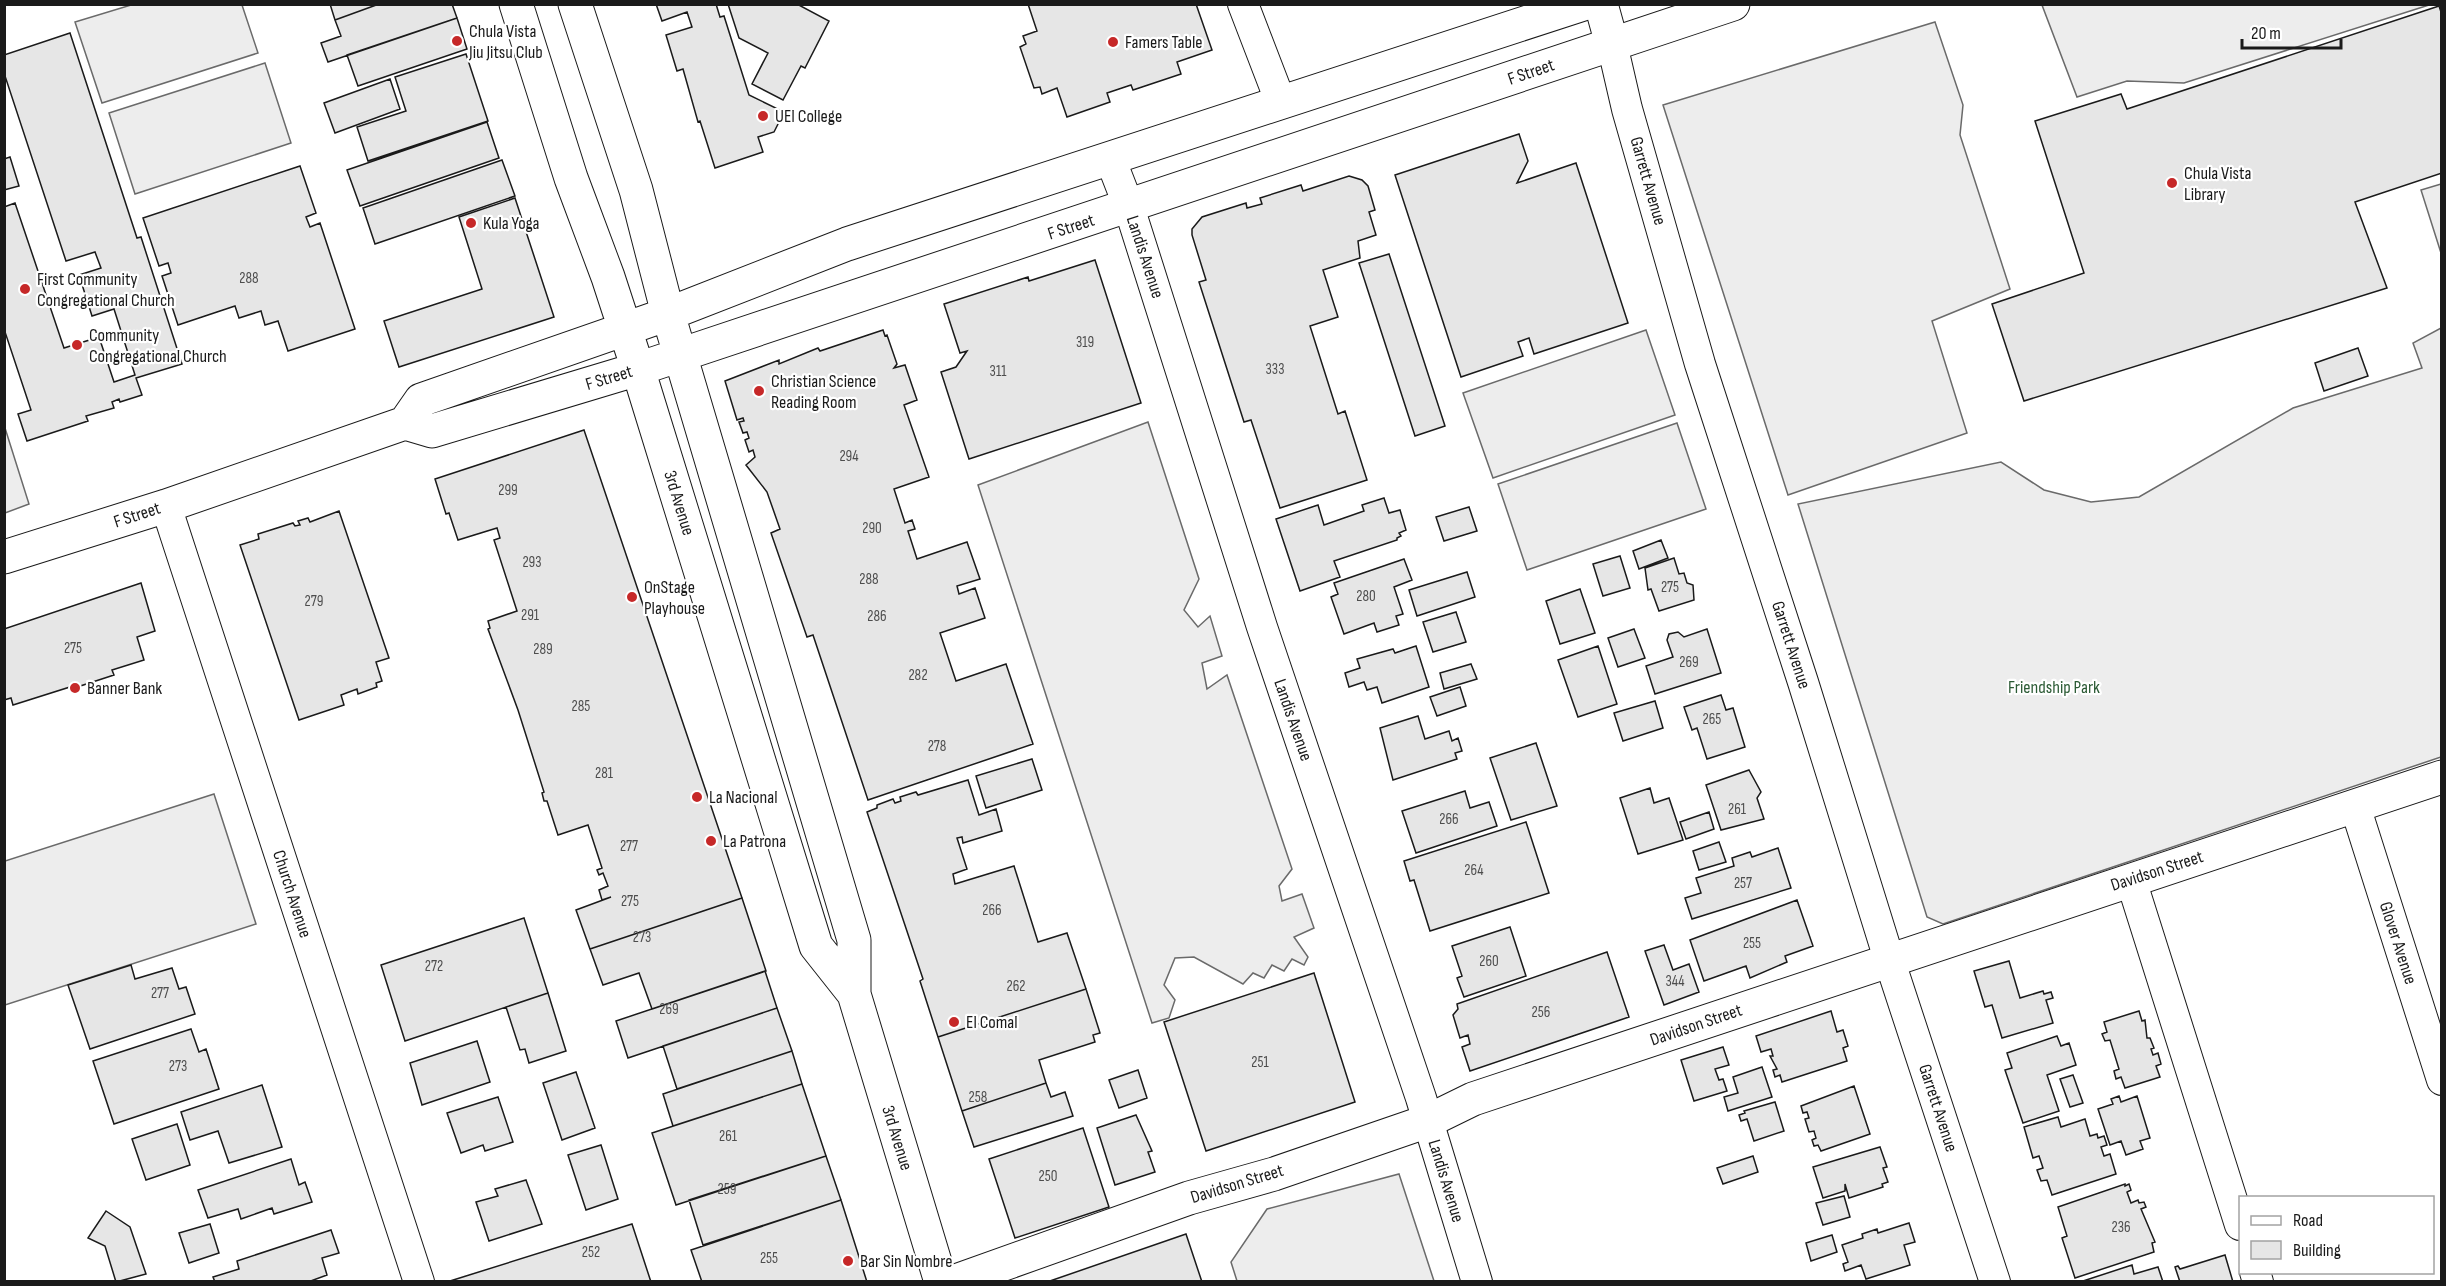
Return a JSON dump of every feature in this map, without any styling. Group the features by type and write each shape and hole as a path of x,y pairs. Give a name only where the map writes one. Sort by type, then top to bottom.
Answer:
{"main road":[{"name":"3rd Avenue","path":"516,4 571,178 638,369 816,946 854,994"},
{"name":"3rd Avenue","path":"575,4 636,190 668,314 854,940 854,994 941,1281"},
{"path":"405,423 421,400 624,327 668,314 848,244 1583,4"},
{"name":"Garrett Avenue","path":"1601,4 1612,44"},
{"name":"F Street","path":"4,557 166,506 405,423 432,431 638,369 1733,4"},
{"name":"Davidson Street","path":"953,1281 1189,1198 1274,1174 1428,1121 1473,1099 2442,777"}],"street":[{"path":"1245,6 1281,103"},
{"name":"Garrett Avenue","path":"1612,44 1627,109 1701,364 1835,780 1889,959 1995,1281"},
{"name":"Landis Avenue","path":"1110,158 1129,207 1259,616 1428,1121 1477,1281"},
{"name":"Church Avenue","path":"166,506 419,1281"},
{"name":"Glover Avenue","path":"2355,806 2442,1080"},
{"path":"2131,880 2239,1219"}],"shaded area":[{"path":"2042,4 2429,5 2184,83 2127,81 2077,97"},
{"path":"131,5 242,5 258,53 102,103 75,22"},
{"path":"1935,22 1963,105 1960,135 2010,289 1932,321 1967,433 1788,495 1663,105"},
{"path":"265,63 291,143 135,194 109,113"},
{"path":"2442,184 2441,253 2421,190"},
{"name":"Friendship Park","path":"2441,328 2441,757 1943,924 1927,917 1798,504 2001,462 2044,490 2091,502 2139,497 2293,408 2422,368 2413,343"},
{"path":"1646,330 1675,415 1493,478 1463,393"},
{"path":"1148,422 1199,579 1184,610 1198,627 1210,616 1222,656 1202,663 1207,689 1227,675 1292,869 1279,886 1282,901 1302,894 1314,928 1294,937 1308,957 1304,965 1292,959 1284,971 1272,965 1264,978 1253,973 1243,984 1194,957 1175,958 1164,985 1175,1000 1169,1018 1152,1023 978,485"},
{"path":"1677,423 1706,509 1527,570 1498,484"},
{"path":"5,428 29,504 4,513"},
{"path":"214,794 256,924 5,1005 5,861"},
{"path":"1399,1174 1434,1281 1237,1281 1231,1262 1267,1209"}],"building":[{"path":"330,4 379,4 335,20"},
{"path":"379,4 452,4 457,18 328,62 321,43 341,36 335,20"},
{"path":"656,4 716,4 720,17 724,16 749,95 784,112 774,132 758,137 763,152 715,168 700,121 698,122 683,69 677,71 666,35 692,27 687,12 662,21"},
{"path":"728,4 797,4 829,21 805,68 801,66 783,100 752,84 768,53 739,38"},
{"path":"1028,4 1196,4 1212,50 1177,62 1181,74 1133,90 1131,85 1107,93 1110,102 1067,117 1057,88 1042,94 1040,87 1034,88 1020,47 1026,44 1023,36 1037,31"},
{"path":"2439,6 2442,15 2442,173 2355,202 2387,288 2024,401 1992,304 2084,273 2035,121 2121,94 2127,109"},
{"path":"457,18 467,49 358,86 347,55"},
{"path":"70,33 137,238 141,237 182,364 136,378 142,395 120,402 119,399 112,402 114,408 86,416 88,421 27,441 18,414 31,410 4,329 4,207 15,203 64,348 99,337 114,382 135,375 114,309 92,316 79,275 101,268 95,252 66,261 4,73 4,55"},
{"path":"466,54 488,121 368,161 357,127 406,111 395,77"},
{"path":"390,79 400,109 335,133 324,103"},
{"path":"487,122 499,158 360,206 347,170"},
{"path":"1519,134 1528,161 1517,183 1576,163 1628,323 1534,354 1529,338 1518,342 1523,356 1461,377 1395,175"},
{"path":"10,157 19,186 4,190 4,159"},
{"path":"502,160 515,196 375,244 363,208"},
{"path":"300,166 316,213 306,217 310,227 320,223 355,329 288,351 278,321 265,325 261,311 239,318 235,306 178,325 162,276 171,273 168,263 159,266 143,218"},
{"path":"1349,176 1362,180 1368,186 1375,210 1369,212 1376,235 1358,241 1360,258 1323,270 1338,317 1310,326 1338,414 1345,411 1367,480 1280,508 1251,420 1244,422 1199,282 1206,280 1192,229 1202,217 1246,203 1247,208 1262,204 1260,198 1301,185 1303,191"},
{"path":"515,198 554,317 399,367 384,321 482,289 459,217"},
{"path":"1389,254 1445,426 1415,436 1359,263"},
{"path":"1095,260 1141,403 969,459 941,372 956,367 967,351 960,353 944,304 1028,277 1029,281"},
{"path":"883,330 897,364 894,368 905,365 917,400 904,405 929,477 894,489 905,523 912,520 915,529 908,531 917,559 967,542 980,579 957,586 959,594 975,588 985,618 940,633 956,681 1006,664 1033,744 868,800 813,635 807,637 771,533 780,529 767,492 746,465 755,457 753,450 749,452 745,440 749,438 747,432 743,433 739,422 744,421 743,418 737,420 725,381 779,360 779,364 818,348 820,351"},
{"path":"2358,348 2368,376 2324,391 2315,363"},
{"path":"584,430 742,898 590,949 576,910 611,897 602,900 599,890 608,886 603,873 599,875 597,870 602,868 588,825 558,835 547,801 544,801 542,793 544,792 518,710 488,629 490,628 488,621 517,611 494,540 500,538 497,528 458,540 449,513 446,514 435,479"},
{"path":"1384,498 1389,513 1400,510 1406,530 1399,533 1401,536 1397,540 1334,561 1340,577 1300,591 1276,519 1318,505 1324,525 1364,511 1362,505"},
{"path":"1469,507 1477,531 1444,541 1436,517"},
{"path":"339,511 389,658 376,662 382,681 376,683 377,687 358,694 357,689 341,695 344,705 299,720 240,545 259,539 258,534 293,523 295,526 300,525 298,521 308,518 310,522"},
{"path":"1661,540 1668,558 1639,569 1633,551"},
{"path":"1620,556 1630,588 1603,596 1593,564"},
{"path":"1674,558 1679,574 1684,573 1687,583 1693,585 1694,600 1659,611 1651,589 1648,590 1645,568"},
{"path":"1404,559 1412,580 1394,587 1403,614 1396,616 1399,625 1377,632 1374,623 1344,634 1331,597 1338,594 1334,583"},
{"path":"1467,572 1475,597 1417,616 1409,590"},
{"path":"141,583 155,631 137,637 144,660 112,670 114,675 71,689 70,687 13,705 11,698 4,700 4,629"},
{"path":"1580,589 1595,633 1560,644 1546,601"},
{"path":"1456,612 1466,642 1433,652 1423,622"},
{"path":"1634,629 1645,658 1618,667 1608,638"},
{"path":"1707,629 1721,673 1655,694 1646,666 1673,657 1667,640 1669,634 1678,632 1684,637"},
{"path":"1416,646 1429,687 1382,703 1377,687 1367,690 1364,682 1349,687 1345,673 1360,668 1357,659 1393,649 1395,653"},
{"path":"1598,646 1617,704 1578,717 1558,660"},
{"path":"1471,664 1477,679 1444,689 1440,673"},
{"path":"1460,687 1466,706 1437,716 1430,697"},
{"path":"1721,695 1726,710 1733,708 1745,747 1707,759 1697,728 1692,730 1684,707"},
{"path":"1655,701 1663,728 1623,741 1614,713"},
{"path":"1418,716 1425,739 1449,731 1452,741 1458,738 1462,751 1455,753 1457,759 1393,780 1380,728"},
{"path":"1536,743 1557,806 1511,820 1490,758"},
{"path":"1032,759 1042,790 986,808 976,776"},
{"path":"1749,770 1761,792 1757,798 1764,819 1721,830 1706,785"},
{"path":"968,780 979,815 996,809 1002,831 963,843 962,837 957,838 967,869 953,874 955,884 1014,866 1038,942 1067,933 1086,989 938,1037 920,981 923,979 867,812 893,799 895,803 901,801 900,797 916,792 918,795"},
{"path":"1650,788 1654,803 1669,798 1683,840 1638,854 1620,798"},
{"path":"1465,791 1470,808 1489,802 1497,826 1416,853 1402,811"},
{"path":"1709,812 1714,829 1686,839 1680,822"},
{"path":"1526,822 1549,893 1430,931 1414,880 1410,881 1404,861"},
{"path":"1719,842 1726,862 1699,870 1693,851"},
{"path":"1778,848 1791,888 1692,919 1685,898 1701,893 1696,878 1734,866 1732,858 1750,852 1752,857"},
{"path":"742,898 766,971 652,1009 639,973 603,985 590,949"},
{"path":"1797,900 1813,946 1785,956 1787,962 1750,978 1746,966 1704,981 1690,940"},
{"path":"524,918 548,993 405,1041 381,965"},
{"path":"1510,927 1526,976 1464,997 1457,978 1462,976 1452,946"},
{"path":"1664,945 1673,970 1689,964 1699,992 1664,1005 1645,951"},
{"path":"1607,952 1629,1017 1470,1071 1462,1047 1470,1044 1468,1035 1460,1038 1453,1015 1458,1009 1457,1004"},
{"path":"2009,961 2020,998 2043,991 2044,994 2051,992 2053,998 2046,1000 2053,1023 2002,1038 1992,1005 1985,1007 1974,971"},
{"path":"131,965 135,979 172,968 179,989 186,987 195,1014 90,1049 68,985"},
{"path":"765,971 777,1008 628,1058 616,1021"},
{"path":"1314,973 1355,1102 1206,1151 1164,1022"},
{"path":"1086,989 1100,1033 1093,1035 1095,1042 1039,1060 1046,1083 962,1111 938,1037"},
{"path":"548,993 566,1051 529,1063 525,1049 520,1050 506,1007"},
{"path":"777,1008 792,1051 677,1089 663,1046"},
{"path":"1831,1011 1837,1032 1843,1030 1848,1046 1843,1048 1847,1061 1782,1082 1780,1075 1775,1077 1773,1070 1777,1069 1770,1056 1773,1056 1771,1049 1761,1052 1756,1036"},
{"path":"2139,1011 2142,1021 2145,1020 2147,1038 2150,1038 2154,1048 2151,1049 2153,1055 2158,1053 2161,1064 2156,1066 2160,1077 2125,1088 2121,1077 2116,1079 2114,1071 2119,1069 2110,1040 2105,1041 2102,1034 2107,1032 2104,1022"},
{"path":"191,1029 199,1052 206,1049 219,1089 114,1124 93,1061"},
{"path":"2057,1036 2061,1046 2069,1043 2076,1065 2047,1075 2059,1111 2023,1123 2005,1070 2012,1068 2007,1053"},
{"path":"477,1041 490,1082 422,1105 410,1063"},
{"path":"1723,1047 1729,1065 1715,1069 1719,1080 1723,1079 1727,1091 1694,1101 1681,1060"},
{"path":"792,1051 802,1084 673,1126 663,1094"},
{"path":"1762,1067 1772,1097 1728,1111 1724,1097 1738,1093 1733,1077"},
{"path":"1138,1070 1147,1098 1119,1108 1109,1080"},
{"path":"576,1072 595,1128 562,1140 543,1083"},
{"path":"2073,1075 2083,1103 2070,1107 2060,1079"},
{"path":"1046,1083 1051,1097 1065,1092 1073,1116 974,1147 962,1111"},
{"path":"802,1084 826,1156 676,1205 652,1133"},
{"path":"262,1085 282,1147 229,1163 218,1131 190,1140 181,1112"},
{"path":"1854,1086 1870,1134 1821,1151 1818,1145 1814,1146 1812,1140 1816,1138 1814,1131 1809,1132 1805,1119 1809,1118 1807,1112 1803,1113 1801,1106"},
{"path":"2119,1096 2121,1102 2137,1096 2150,1138 2140,1141 2143,1149 2126,1155 2121,1141 2110,1145 2098,1109 2113,1104 2111,1099"},
{"path":"498,1097 513,1142 485,1151 483,1145 461,1153 447,1113"},
{"path":"1775,1102 1784,1131 1754,1141 1747,1119 1741,1121 1739,1115 1745,1113 1744,1111"},
{"path":"1136,1115 1152,1151 1148,1152 1155,1172 1115,1185 1097,1128"},
{"path":"2058,1117 2061,1127 2085,1119 2090,1136 2097,1134 2098,1138 2104,1136 2107,1145 2101,1147 2104,1156 2110,1154 2116,1174 2052,1195 2047,1180 2041,1181 2037,1170 2043,1168 2039,1156 2033,1158 2024,1127"},
{"path":"177,1124 190,1165 146,1180 132,1139"},
{"path":"1083,1128 1109,1207 1015,1238 989,1159"},
{"path":"601,1145 618,1199 586,1210 568,1155"},
{"path":"1880,1147 1887,1167 1883,1168 1888,1182 1882,1184 1883,1187 1849,1198 1845,1184 1845,1191 1823,1198 1813,1167"},
{"path":"826,1156 841,1200 703,1245 689,1200"},
{"path":"1753,1156 1758,1172 1723,1184 1717,1168"},
{"path":"291,1159 299,1185 305,1182 312,1202 274,1214 272,1208 241,1219 238,1209 208,1218 198,1190"},
{"path":"526,1180 542,1224 489,1241 476,1202 498,1196 495,1189"},
{"path":"2125,1184 2125,1186 2129,1184 2131,1190 2127,1192 2131,1203 2138,1200 2139,1203 2144,1202 2146,1207 2141,1209 2155,1242 2152,1243 2154,1252 2075,1278 2062,1238 2067,1236 2058,1207"},
{"path":"1844,1196 1850,1217 1823,1225 1816,1203"},
{"path":"841,1200 867,1282 702,1282 691,1250"},
{"path":"106,1211 130,1227 146,1274 116,1282 105,1246 88,1238"},
{"path":"1909,1223 1915,1242 1904,1245 1910,1265 1866,1279 1861,1265 1845,1271 1843,1264 1848,1262 1842,1245 1863,1238 1862,1234 1877,1229 1878,1233"},
{"path":"210,1224 219,1253 189,1263 179,1233"},
{"path":"632,1224 651,1282 450,1281"},
{"path":"331,1230 339,1253 322,1258 327,1275 308,1282 215,1282 213,1277 239,1269 237,1261"},
{"path":"1186,1234 1202,1282 1047,1282"},
{"path":"1832,1235 1837,1252 1811,1261 1806,1243"},
{"path":"2225,1255 2233,1282 2180,1282 2175,1267 2178,1266 2180,1269"},
{"path":"2132,1265 2134,1274 2158,1267 2163,1282 2080,1282"}],"place":[{"name":"Chula Vista Jiu Jitsu Club","path":"457,41"},
{"name":"Famers Table","path":"1113,42"},
{"name":"UEI College","path":"763,116"},
{"name":"Chula Vista Library","path":"2172,183"},
{"name":"Kula Yoga","path":"471,223"},
{"name":"First Community Congregational Church","path":"25,289"},
{"name":"Community Congregational Church","path":"77,345"},
{"name":"Christian Science Reading Room","path":"759,391"},
{"name":"OnStage Playhouse","path":"632,597"},
{"name":"Banner Bank","path":"75,688"},
{"name":"La Nacional","path":"697,797"},
{"name":"La Patrona","path":"711,841"},
{"name":"El Comal","path":"954,1022"},
{"name":"Bar Sin Nombre","path":"848,1261"}]}
